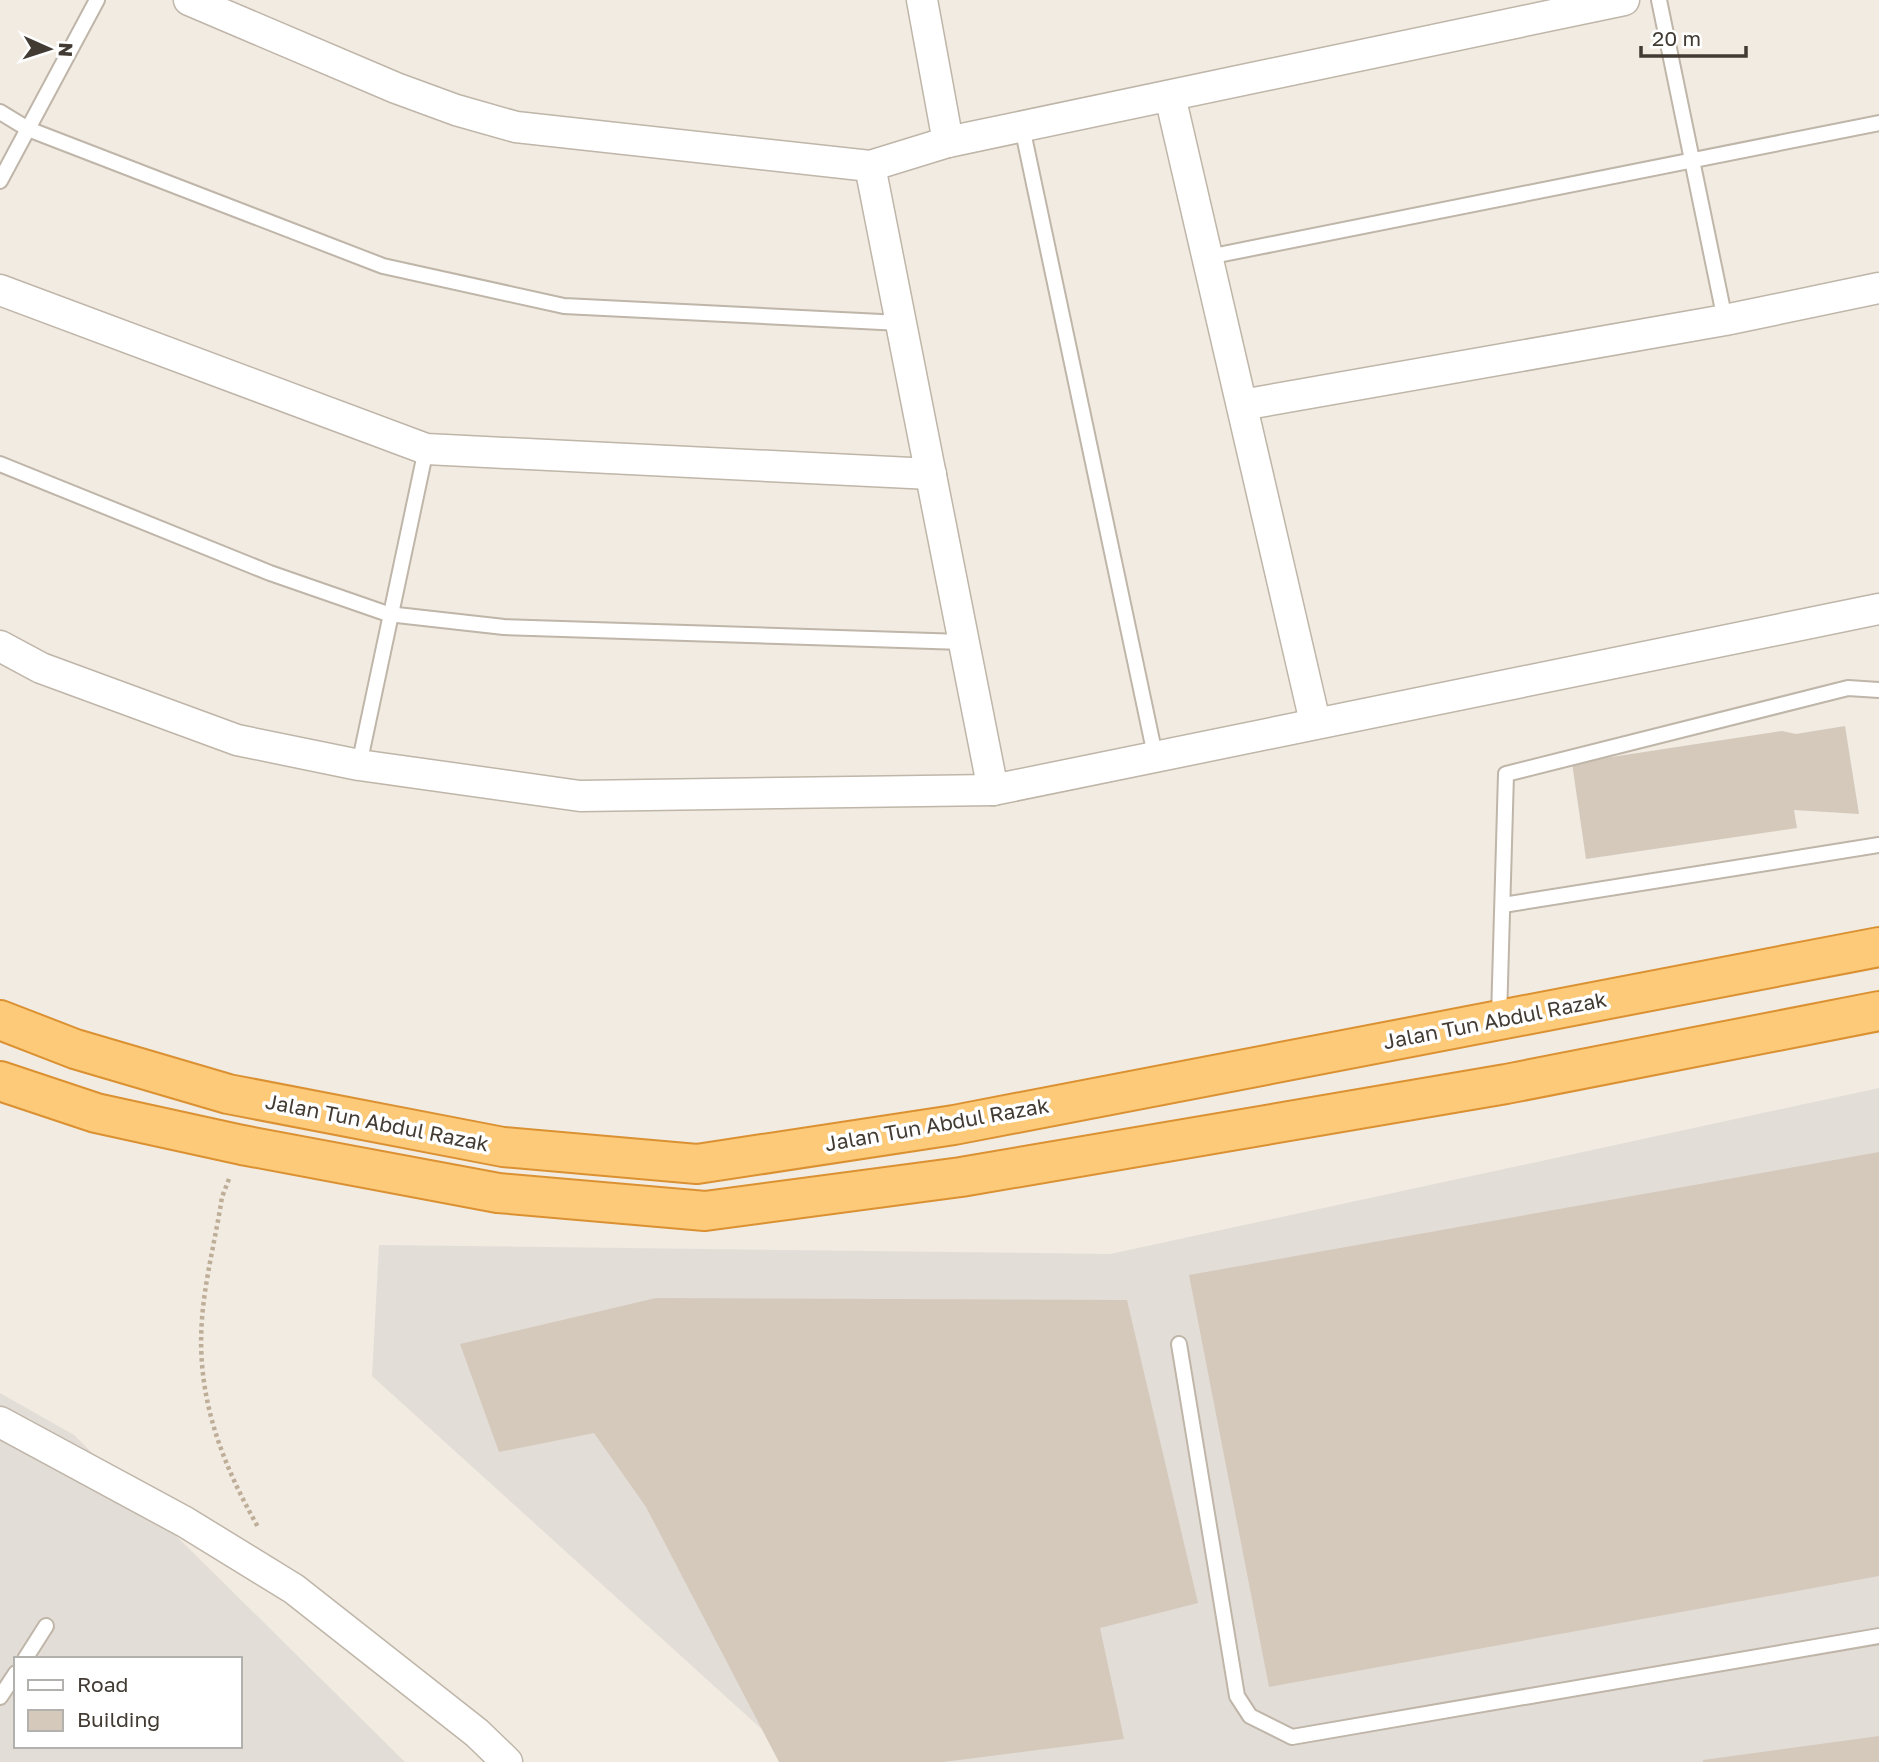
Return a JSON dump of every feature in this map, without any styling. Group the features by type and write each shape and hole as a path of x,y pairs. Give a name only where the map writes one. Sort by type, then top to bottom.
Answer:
{"highway":[{"name":"Jalan Tun Abdul Razak","path":"0,1020 75,1049 228,1094 503,1147 697,1164 954,1125 1879,947"},
{"path":"0,1081 96,1113 242,1145 498,1193 705,1211 961,1177 1506,1084 1879,1012"}],"street":[{"path":"189,0 396,88 456,110 516,127 870,166 947,142 1624,0"},
{"path":"922,0 947,142"},
{"path":"1170,96 1315,722"},
{"path":"870,166 993,790"},
{"path":"1242,405 1725,320 1879,288"},
{"path":"0,290 426,450 931,474"},
{"path":"0,646 41,668 237,740 359,765 580,796 993,790 1315,722 1879,609"},
{"path":"0,1422 186,1522 294,1588 477,1733 507,1762"}],"lane":[{"path":"0,181 97,0"},
{"path":"1659,0 1690,161 1725,320"},
{"path":"0,112 28,129 383,266 436,279 564,306 901,323"},
{"path":"1208,257 1879,123"},
{"path":"1022,127 1155,755"},
{"path":"359,765 388,614 426,450"},
{"path":"0,464 270,573 388,614 504,627 963,642"},
{"path":"1499,1020 1506,774 1848,688 1879,690"},
{"path":"1503,905 1879,845"},
{"path":"1178,1344 1237,1696 1250,1716 1292,1737 1879,1636"},
{"path":"26,1657 46,1626"},
{"path":"0,1697 14,1676"}],"path":[{"path":"242,1145 222,1197 202,1319 203,1391 221,1455 262,1533"}],"shaded area":[{"path":"1879,1088 1879,1762 798,1762 372,1376 379,1245 1110,1254"},
{"path":"0,1393 74,1435 405,1762 0,1762"}],"building":[{"path":"1845,726 1859,814 1794,810 1797,828 1586,859 1572,763 1782,731 1796,734"},
{"path":"1879,1152 1879,1576 1269,1687 1189,1275"},
{"path":"656,1298 1127,1300 1198,1603 1100,1628 1124,1739 943,1762 779,1762 646,1507 594,1433 499,1452 460,1344"},
{"path":"1879,1736 1879,1762 1703,1762 1703,1760"}]}
